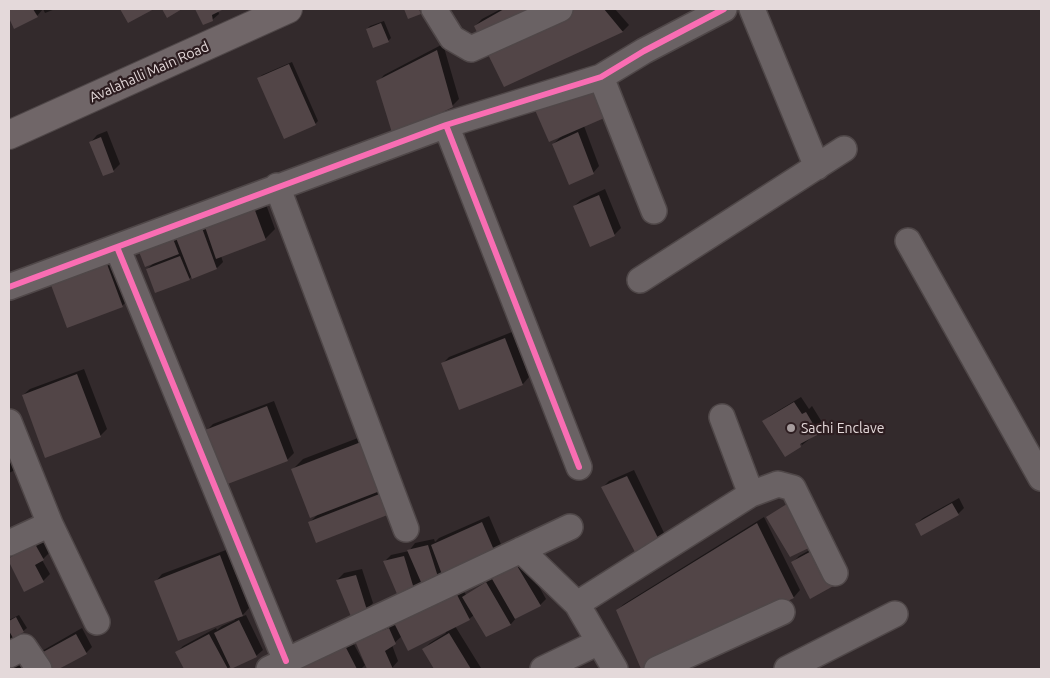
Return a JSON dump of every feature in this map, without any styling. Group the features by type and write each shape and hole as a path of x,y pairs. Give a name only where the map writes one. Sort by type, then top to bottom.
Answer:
{"main road":[{"name":"Avalahalli Main Road","path":"9,135 288,9"}],"street":[{"path":"434,9 452,38 470,49 560,9"},
{"path":"9,286 117,248 277,186 446,125 601,77 644,51 724,9"},
{"path":"752,9 817,167"},
{"path":"601,77 654,211"},
{"path":"446,125 579,467"},
{"path":"640,280 844,149"},
{"path":"277,186 406,529"},
{"path":"908,241 1041,478"},
{"path":"117,248 278,665 570,527"},
{"path":"722,417 751,494"},
{"path":"9,422 50,524 97,622"},
{"path":"577,604 751,494 778,484 793,488 835,573"},
{"path":"9,543 50,524"},
{"path":"520,550 577,604 616,669"},
{"path":"657,669 782,612"},
{"path":"787,669 828,661 895,614"},
{"path":"543,669 599,642"},
{"path":"9,655 24,646 39,669"}],"building":[{"path":"9,9 33,9 38,17 14,29 9,18"},
{"path":"120,9 154,9 128,23"},
{"path":"162,9 182,9 167,18"},
{"path":"195,9 224,9 212,15 213,21 203,25"},
{"path":"404,9 419,9 421,14 408,19"},
{"path":"504,9 604,9 623,32 504,87 474,26"},
{"path":"381,23 389,42 373,48 366,29"},
{"path":"437,50 453,107 393,136 376,81"},
{"path":"289,64 316,125 284,139 257,78"},
{"path":"596,78 609,116 549,142 535,110"},
{"path":"578,132 594,174 569,185 552,144"},
{"path":"101,137 114,172 103,176 89,142"},
{"path":"599,195 615,236 590,247 573,206"},
{"path":"253,205 266,240 216,259 204,224"},
{"path":"202,228 217,269 192,279 176,238"},
{"path":"170,231 179,254 145,267 136,244"},
{"path":"180,256 190,280 155,293 146,269"},
{"path":"107,264 123,307 67,328 51,285"},
{"path":"505,338 523,385 459,410 441,363"},
{"path":"77,374 101,437 45,458 22,395"},
{"name":"Sachi Enclave","path":"794,402 802,414 806,412 819,434 800,444 801,447 785,457 762,421"},
{"path":"267,406 288,461 225,485 205,430"},
{"path":"361,442 380,491 310,518 291,469"},
{"path":"627,476 660,542 636,554 601,487"},
{"path":"382,493 390,514 316,543 308,522"},
{"path":"790,502 815,545 790,557 766,517"},
{"path":"952,503 959,515 921,536 915,524"},
{"path":"482,522 497,557 444,580 431,545"},
{"path":"757,523 794,598 641,669 616,610"},
{"path":"35,544 44,560 35,565 44,582 24,592 9,562 9,558"},
{"path":"428,545 439,580 424,589 407,550"},
{"path":"819,547 837,584 810,599 791,562"},
{"path":"220,555 243,616 178,641 154,581"},
{"path":"404,556 415,592 400,601 383,561"},
{"path":"516,564 541,606 515,619 492,579"},
{"path":"356,575 367,610 352,619 336,580"},
{"path":"486,582 511,625 486,637 462,597"},
{"path":"453,587 470,620 408,651 392,619"},
{"path":"16,617 24,632 13,638 9,631 9,621"},
{"path":"239,620 257,657 231,669 214,633"},
{"path":"389,628 396,644 385,651 393,669 367,669 355,641"},
{"path":"449,633 471,669 434,669 422,649"},
{"path":"76,634 87,654 59,669 41,669 34,657"},
{"path":"209,634 228,669 184,669 175,652"},
{"path":"342,640 357,669 288,669"}],"cycle path":[{"path":"9,287 446,125 601,77 644,51 724,9"},
{"path":"446,125 579,467"},
{"path":"117,247 286,661"}],"place":[{"name":"Sachi Enclave","path":"791,428"}]}
